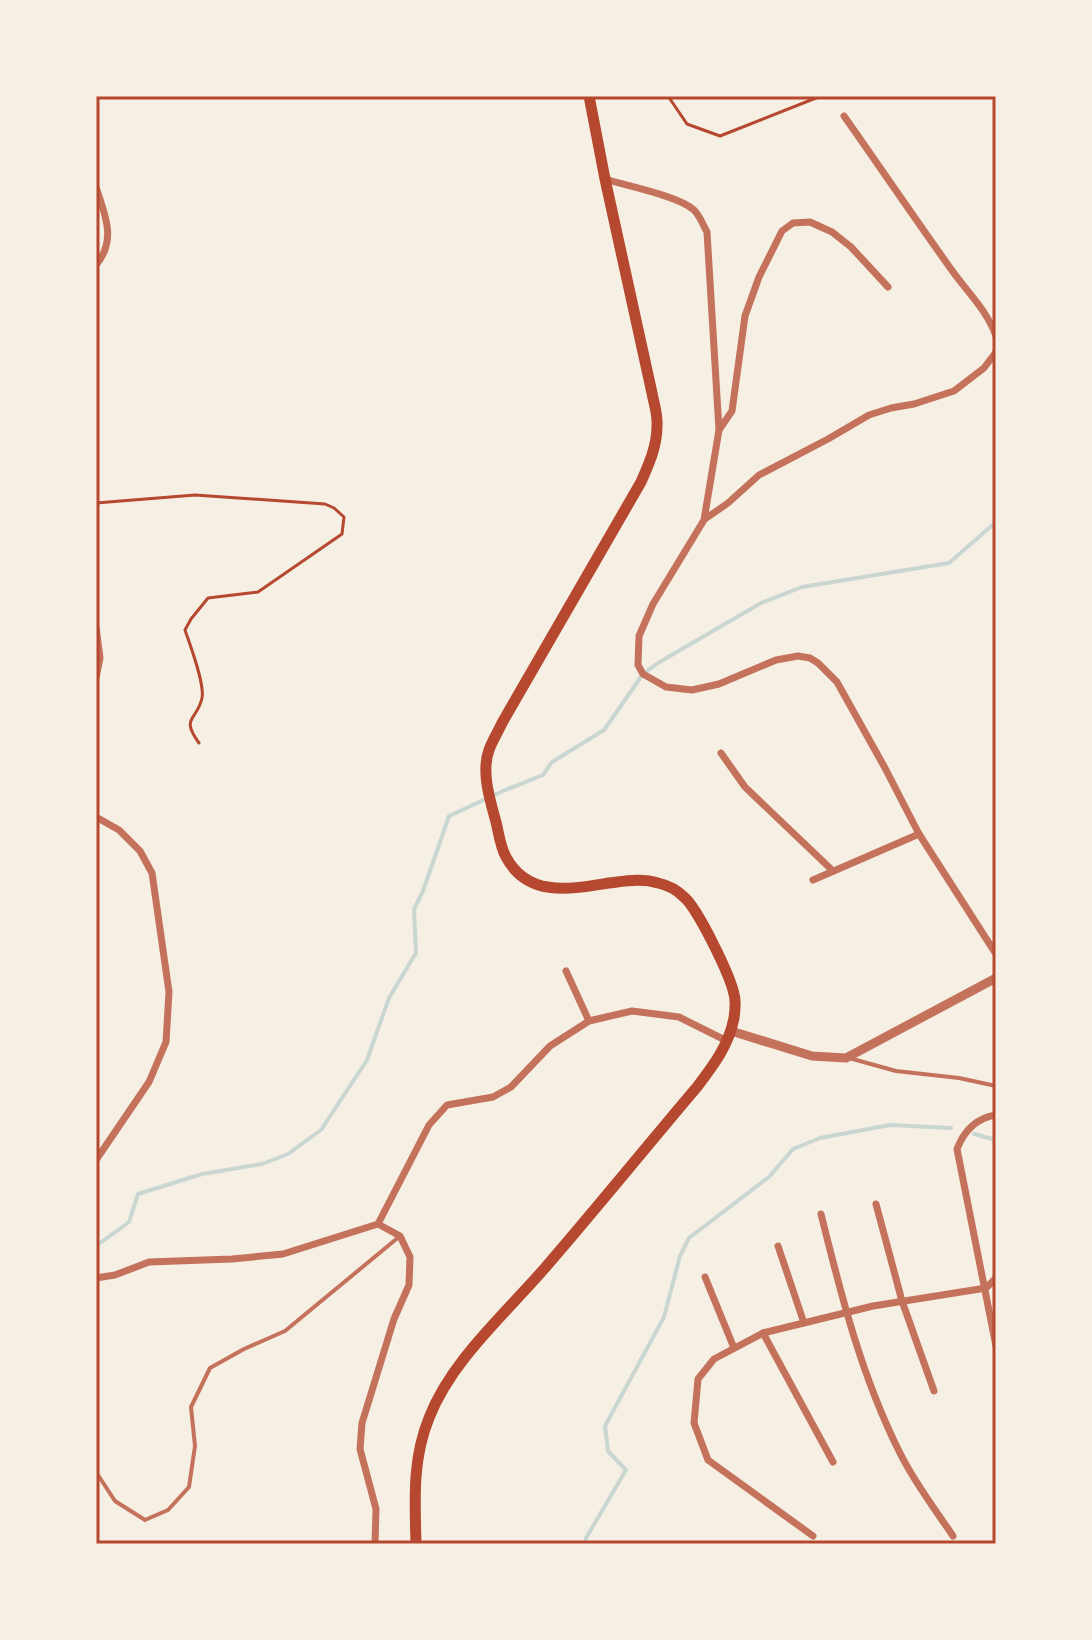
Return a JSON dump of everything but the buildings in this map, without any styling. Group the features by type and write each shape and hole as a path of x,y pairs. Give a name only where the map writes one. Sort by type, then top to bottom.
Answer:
{"main road":[{"path":"416,1544 415,1476 420,1443 441,1390 697,1087 718,1058 729,1036 734,1016 735,996 729,976 697,913 686,898 675,890 646,880 550,889 532,883 517,872 506,857 486,770 489,749 502,723 641,482 650,461 658,424 589,96"}],"street":[{"path":"844,116 980,306 996,336"},
{"path":"605,179 689,206 697,213 707,232 719,430 704,520 653,604 639,636 638,665 643,674 666,687 692,690 719,684 776,660 798,656 818,663 837,682 919,834 996,954"},
{"path":"96,187 108,224 108,244 96,265"},
{"path":"719,430 732,411 745,316 759,277 782,231 793,223 810,222 832,232 851,247 888,287"},
{"path":"704,520 759,475 869,415 954,391 984,368 996,352"},
{"path":"96,627 100,658 96,678"},
{"path":"721,753 745,787 833,871"},
{"path":"96,817 119,830 140,851 152,873 169,992 166,1042 149,1082 96,1160"},
{"path":"813,880 919,834"},
{"path":"566,971 589,1021"},
{"path":"96,1278 115,1275 149,1262 283,1254 378,1224 429,1125 447,1105 493,1097 511,1087 550,1046 589,1021 632,1011 679,1017 729,1036 812,1056 846,1058 996,978"},
{"path":"996,1115 986,1116 971,1126 957,1149 996,1346"},
{"path":"876,1204 902,1301 934,1391"},
{"path":"821,1214 846,1312 877,1403 901,1456 953,1536"},
{"path":"375,1544 376,1509 360,1449 362,1423 394,1319 409,1285 410,1257 400,1236 378,1224"},
{"path":"778,1246 804,1323"},
{"path":"705,1277 734,1348"},
{"path":"813,1536 708,1460 694,1423 698,1379 714,1359 763,1333 846,1312 986,1288 996,1278"},
{"path":"763,1333 833,1462"}],"lane":[{"path":"846,1058 896,1071 959,1078 996,1086"},
{"path":"96,1472 115,1501 145,1520 168,1510 189,1487 195,1446 191,1407 210,1368 285,1331 400,1236"}],"path":[{"path":"668,96 687,124 720,136 821,96"},
{"path":"96,503 195,495 325,504 344,517 342,534 258,592 208,598 191,619 185,630 201,684 202,698 190,722 190,731 199,743"}],"waterway":[{"path":"96,1246 129,1222 138,1194 202,1174 262,1164 288,1154 321,1130 367,1060 389,998 416,953 414,909 449,816 543,775 552,762 604,730 643,674 761,603 802,587 949,563 996,522"},
{"path":"586,1544 586,1538 626,1470 608,1451 605,1426 664,1317 680,1256 689,1238 769,1177 793,1149 820,1138 890,1125 951,1128"},
{"path":"974,1134 996,1140"}]}
